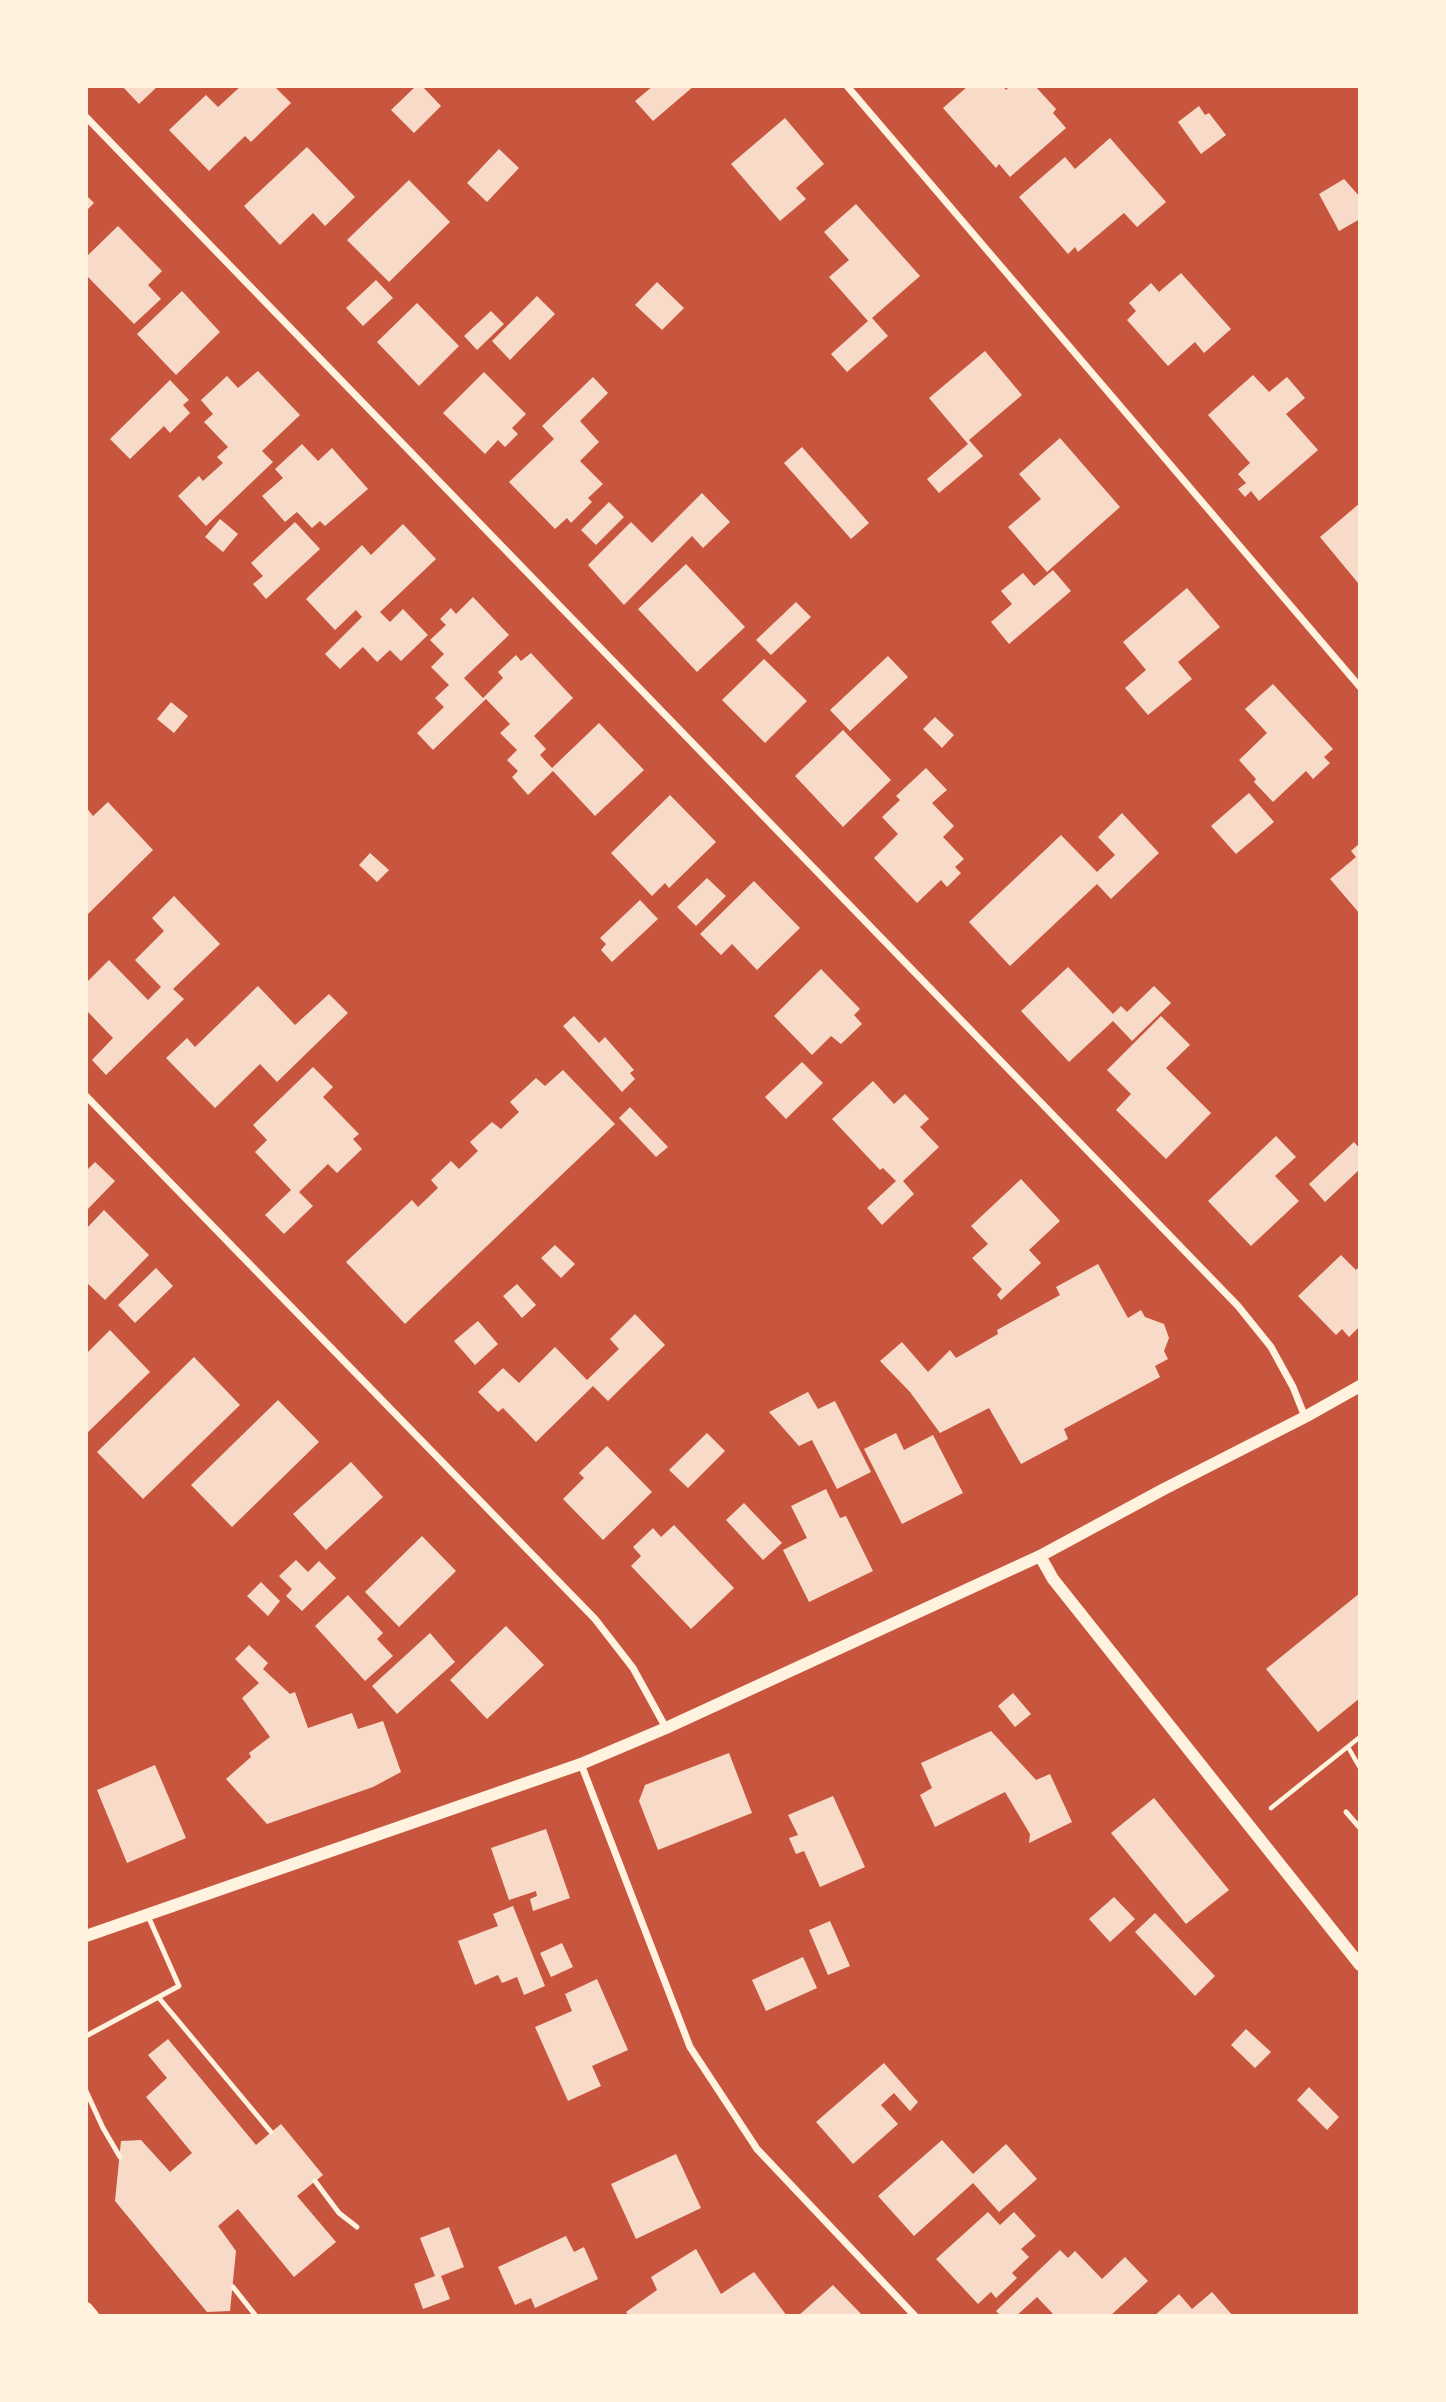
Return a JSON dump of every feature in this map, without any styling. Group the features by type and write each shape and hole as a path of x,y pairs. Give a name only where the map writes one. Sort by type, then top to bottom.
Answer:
{"main road":[{"path":"86,2309 92,2316"}],"street":[{"path":"847,86 1360,687"},
{"path":"86,117 1238,1306 1271,1347 1306,1417"},
{"path":"86,1096 595,1619 633,1668 666,1728"},
{"path":"86,1936 581,1764 666,1728 1040,1556 1360,1386"},
{"path":"1040,1556 1053,1579 1360,1965"},
{"path":"581,1764 690,2047 757,2149 915,2316"}],"lane":[{"path":"1346,1812 1360,1828"},
{"path":"86,2036 179,1986 147,1915"},
{"path":"159,1998 271,2132"},
{"path":"86,2091 120,2157"},
{"path":"315,2181 339,2213 357,2227"},
{"path":"233,2287 256,2316"}],"path":[{"path":"1249,1826 1360,1737"},
{"path":"1348,1747 1360,1768"}],"building":[{"path":"122,86 158,86 139,104"},
{"path":"241,86 274,86 291,103 251,142 245,136 209,171 169,130 206,95 218,107"},
{"path":"416,86 422,86 441,106 414,133 391,110"},
{"path":"653,86 694,86 653,121 635,101"},
{"path":"968,86 1003,86 1006,90 1010,86 1035,86 1056,109 1053,113 1066,128 1010,177 999,164 996,168 943,108"},
{"path":"1199,106 1205,115 1209,113 1226,135 1201,154 1178,122"},
{"path":"785,118 824,164 796,188 806,199 780,221 731,164"},
{"path":"1110,138 1166,202 1137,227 1124,213 1078,252 1075,247 1068,254 1019,197 1065,157 1075,169"},
{"path":"307,147 355,197 325,226 313,213 280,245 244,206"},
{"path":"499,149 519,168 487,202 467,183"},
{"path":"1344,179 1360,197 1360,219 1339,231 1319,194"},
{"path":"409,180 450,222 389,282 347,240"},
{"path":"86,195 94,203 86,211"},
{"path":"856,204 920,276 872,318 888,336 847,372 831,354 868,321 829,277 849,260 824,232"},
{"path":"118,226 162,271 148,285 161,299 134,324 86,275 86,257"},
{"path":"1181,273 1231,329 1204,353 1195,342 1168,366 1127,320 1136,311 1129,303 1151,283 1159,292"},
{"path":"376,280 393,298 363,326 346,308"},
{"path":"657,282 684,308 662,330 635,305"},
{"path":"182,291 220,332 176,375 137,334"},
{"path":"537,296 555,314 510,360 492,341"},
{"path":"417,303 459,346 419,386 377,342"},
{"path":"491,311 504,324 477,350 464,336"},
{"path":"985,351 1022,395 969,440 983,456 939,493 927,479 968,444 929,398"},
{"path":"258,371 300,415 262,451 273,462 206,526 178,496 199,476 203,481 223,463 217,457 228,447 204,422 213,414 201,400 227,376 238,388"},
{"path":"484,372 526,414 512,428 518,434 505,447 498,440 485,454 443,413"},
{"path":"1253,375 1269,392 1287,377 1305,398 1286,414 1318,450 1259,501 1251,491 1245,497 1238,489 1246,483 1238,474 1250,463 1208,415"},
{"path":"593,377 608,393 580,421 599,442 580,461 603,484 588,498 592,502 571,523 567,518 555,529 509,482 554,439 542,426"},
{"path":"170,380 189,400 183,405 190,413 170,433 164,426 130,459 110,439"},
{"path":"1060,438 1120,507 1047,572 1008,527 1041,499 1019,474"},
{"path":"302,444 318,461 332,448 368,489 325,526 320,521 312,528 297,512 285,522 262,496 283,478 275,469"},
{"path":"802,447 869,523 851,539 784,463"},
{"path":"702,493 730,522 703,548 692,536 624,605 588,565 631,522 652,543"},
{"path":"609,502 624,517 596,545 581,530"},
{"path":"1360,503 1360,581 1358,583 1320,537"},
{"path":"220,519 238,534 223,552 205,537"},
{"path":"295,522 320,549 266,599 253,584 263,576 251,563"},
{"path":"403,524 436,559 380,612 390,622 403,609 428,635 401,661 390,650 377,662 363,647 340,669 325,654 362,617 356,610 335,630 306,599 362,545 371,555"},
{"path":"686,564 745,627 697,672 638,609"},
{"path":"1053,570 1071,591 1009,644 991,622 1012,604 1001,591 1023,573 1034,586"},
{"path":"1187,588 1220,627 1178,662 1192,679 1148,715 1125,688 1146,670 1123,642"},
{"path":"473,597 509,635 464,678 483,698 503,678 498,672 516,655 521,661 531,653 573,698 534,736 546,749 540,755 552,768 599,723 644,770 595,816 553,771 528,795 512,777 518,771 507,760 517,750 500,733 510,724 486,699 433,750 417,733 444,707 435,698 449,685 431,667 444,654 430,640 446,625 440,619 451,608 456,614"},
{"path":"796,602 811,617 771,655 756,640"},
{"path":"888,656 908,677 850,731 830,710"},
{"path":"764,659 807,701 765,743 722,700"},
{"path":"1273,684 1333,749 1324,757 1330,763 1313,779 1306,771 1273,802 1254,782 1256,779 1239,760 1267,733 1245,709"},
{"path":"171,702 188,716 174,733 157,719"},
{"path":"935,717 954,735 942,748 923,729"},
{"path":"843,730 891,780 843,827 795,776"},
{"path":"926,768 947,790 932,803 954,826 943,837 964,859 955,867 961,873 947,887 941,880 917,903 874,858 898,834 882,817 900,800 896,796"},
{"path":"1249,793 1274,822 1236,854 1211,826"},
{"path":"670,795 716,842 669,888 665,883 652,896 611,853"},
{"path":"108,802 153,850 86,916 86,807 93,816"},
{"path":"1122,813 1159,853 1111,899 1097,884 1010,966 969,922 1061,835 1097,872 1115,855 1098,837"},
{"path":"1360,843 1360,914 1330,879 1356,857 1351,851"},
{"path":"370,853 389,870 377,882 359,865"},
{"path":"707,878 726,896 696,926 677,907"},
{"path":"754,881 800,928 757,970 732,944 721,955 700,934"},
{"path":"174,896 220,944 173,989 184,999 106,1075 92,1060 113,1038 86,1010 86,983 109,960 148,1000 161,987 135,960 164,931 152,918"},
{"path":"640,900 658,919 612,962 601,950 606,944 600,938"},
{"path":"1068,967 1113,1014 1121,1006 1127,1012 1154,986 1171,1003 1132,1041 1113,1021 1069,1062 1021,1011"},
{"path":"821,969 860,1009 854,1015 862,1024 841,1044 831,1036 812,1055 774,1016"},
{"path":"258,986 295,1025 329,994 348,1013 277,1082 260,1064 215,1108 166,1058 187,1038 195,1047"},
{"path":"574,1016 599,1043 605,1037 634,1070 630,1073 635,1079 622,1092 563,1026"},
{"path":"1161,1016 1190,1045 1166,1068 1211,1113 1166,1159 1116,1110 1131,1094 1107,1070"},
{"path":"802,1062 823,1083 786,1119 765,1097"},
{"path":"313,1067 333,1087 323,1097 359,1134 353,1139 362,1149 337,1173 328,1164 299,1192 313,1206 284,1234 265,1215 291,1190 255,1152 267,1140 253,1125"},
{"path":"563,1070 615,1124 405,1324 346,1262 412,1200 418,1207 438,1188 431,1180 451,1161 459,1169 478,1151 470,1142 492,1122 501,1129 519,1112 510,1102 536,1078 545,1086"},
{"path":"873,1081 894,1104 905,1094 929,1119 920,1127 939,1147 903,1181 914,1194 882,1225 867,1208 896,1181 883,1168 880,1170 832,1119"},
{"path":"630,1107 668,1147 656,1157 619,1118"},
{"path":"1276,1136 1296,1157 1275,1176 1299,1201 1251,1246 1208,1201"},
{"path":"1354,1142 1360,1149 1360,1169 1325,1202 1309,1184"},
{"path":"95,1162 115,1181 86,1211 86,1171"},
{"path":"1021,1179 1060,1221 1029,1250 1041,1263 1001,1300 997,1295 1002,1289 972,1258 988,1244 971,1226"},
{"path":"104,1210 149,1255 105,1300 86,1282 86,1229"},
{"path":"555,1245 575,1264 561,1278 541,1258"},
{"path":"1341,1255 1356,1270 1360,1266 1360,1326 1349,1337 1342,1329 1336,1335 1298,1296"},
{"path":"1098,1264 1128,1318 1141,1310 1145,1317 1164,1324 1169,1338 1164,1351 1168,1359 1155,1366 1160,1377 1064,1429 1068,1439 1021,1464 989,1408 940,1433 910,1392 880,1361 902,1342 928,1372 950,1350 956,1358 998,1334 997,1330 1060,1295 1056,1287"},
{"path":"156,1268 173,1286 135,1323 118,1305"},
{"path":"517,1284 536,1305 522,1318 503,1296"},
{"path":"635,1314 665,1345 608,1401 593,1386 536,1442 503,1408 498,1412 478,1392 503,1368 519,1383 555,1347 587,1380 619,1349 610,1339"},
{"path":"478,1321 498,1344 475,1365 454,1341"},
{"path":"110,1330 150,1372 86,1434 86,1354"},
{"path":"194,1357 240,1405 143,1499 97,1452"},
{"path":"808,1392 818,1409 835,1401 871,1472 837,1489 812,1440 799,1446 769,1412"},
{"path":"278,1400 319,1442 232,1527 191,1485"},
{"path":"707,1433 725,1451 688,1488 669,1470"},
{"path":"896,1433 904,1450 933,1435 963,1493 902,1524 864,1449"},
{"path":"607,1446 652,1492 603,1540 563,1499 584,1478 579,1473"},
{"path":"351,1462 383,1497 326,1550 293,1514"},
{"path":"826,1489 840,1518 846,1516 873,1571 809,1602 783,1550 807,1538 791,1506"},
{"path":"744,1503 782,1543 763,1560 726,1520"},
{"path":"674,1525 734,1588 691,1629 631,1566 641,1556 633,1547 653,1528 661,1537"},
{"path":"422,1536 456,1571 399,1627 365,1592"},
{"path":"296,1560 308,1572 319,1561 336,1578 302,1611 286,1596 292,1589 279,1576"},
{"path":"261,1582 280,1601 268,1616 247,1596"},
{"path":"1360,1593 1360,1698 1318,1732 1266,1669"},
{"path":"348,1595 383,1633 377,1639 393,1656 365,1681 315,1626"},
{"path":"506,1626 544,1665 487,1719 450,1680"},
{"path":"430,1633 455,1662 397,1714 372,1686"},
{"path":"249,1645 268,1663 263,1669 290,1694 295,1692 308,1728 352,1713 358,1729 383,1721 401,1772 373,1787 267,1824 226,1779 251,1757 249,1753 270,1737 242,1698 259,1683 235,1659"},
{"path":"1013,1693 1031,1714 1015,1727 998,1706"},
{"path":"991,1731 1036,1780 1050,1774 1072,1822 1029,1843 1030,1834 1005,1792 935,1827 920,1795 932,1788 921,1763"},
{"path":"729,1753 752,1813 658,1850 639,1801 645,1785"},
{"path":"155,1765 186,1838 127,1863 97,1790"},
{"path":"833,1796 865,1867 820,1887 804,1851 796,1854 789,1838 798,1835 788,1815"},
{"path":"1154,1798 1229,1890 1186,1924 1111,1833"},
{"path":"546,1829 570,1898 533,1911 530,1899 537,1896 536,1891 509,1900 491,1848"},
{"path":"1114,1897 1135,1919 1110,1942 1089,1919"},
{"path":"513,1906 545,1986 524,1995 517,1977 502,1983 498,1975 475,1985 458,1941 498,1926 493,1914"},
{"path":"1155,1913 1215,1976 1195,1996 1135,1932"},
{"path":"830,1921 850,1966 828,1975 809,1930"},
{"path":"562,1943 573,1967 551,1977 540,1953"},
{"path":"803,1957 817,1988 766,2011 752,1980"},
{"path":"597,1979 628,2050 592,2066 601,2086 568,2101 535,2027 572,2011 565,1994"},
{"path":"1246,2029 1271,2052 1255,2068 1231,2045"},
{"path":"168,2039 256,2145 281,2124 323,2175 297,2196 336,2242 294,2277 238,2209 218,2226 236,2251 230,2311 207,2312 115,2201 121,2141 141,2140 170,2172 192,2153 146,2097 167,2078 148,2055"},
{"path":"884,2063 918,2102 910,2111 894,2093 881,2105 898,2124 853,2164 816,2122"},
{"path":"1309,2087 1339,2117 1327,2130 1297,2100"},
{"path":"942,2140 973,2174 1006,2144 1037,2179 999,2212 973,2183 914,2236 878,2196"},
{"path":"676,2154 701,2208 636,2239 611,2184"},
{"path":"988,2212 1000,2225 1014,2212 1036,2236 1021,2249 1029,2257 1012,2273 1017,2278 996,2298 991,2292 978,2304 936,2259"},
{"path":"449,2227 464,2267 441,2276 450,2299 423,2309 414,2284 435,2276 420,2238"},
{"path":"566,2236 574,2252 584,2247 598,2279 535,2308 531,2298 515,2305 498,2267"},
{"path":"696,2249 721,2294 754,2272 787,2316 629,2316 626,2312 657,2290 651,2277"},
{"path":"1060,2250 1068,2258 1075,2251 1102,2279 1125,2257 1148,2281 1110,2316 1055,2316 1037,2297 1016,2316 1001,2316 996,2311"},
{"path":"833,2285 863,2316 798,2316"},
{"path":"1212,2292 1233,2316 1154,2316 1179,2294 1192,2309"}]}
